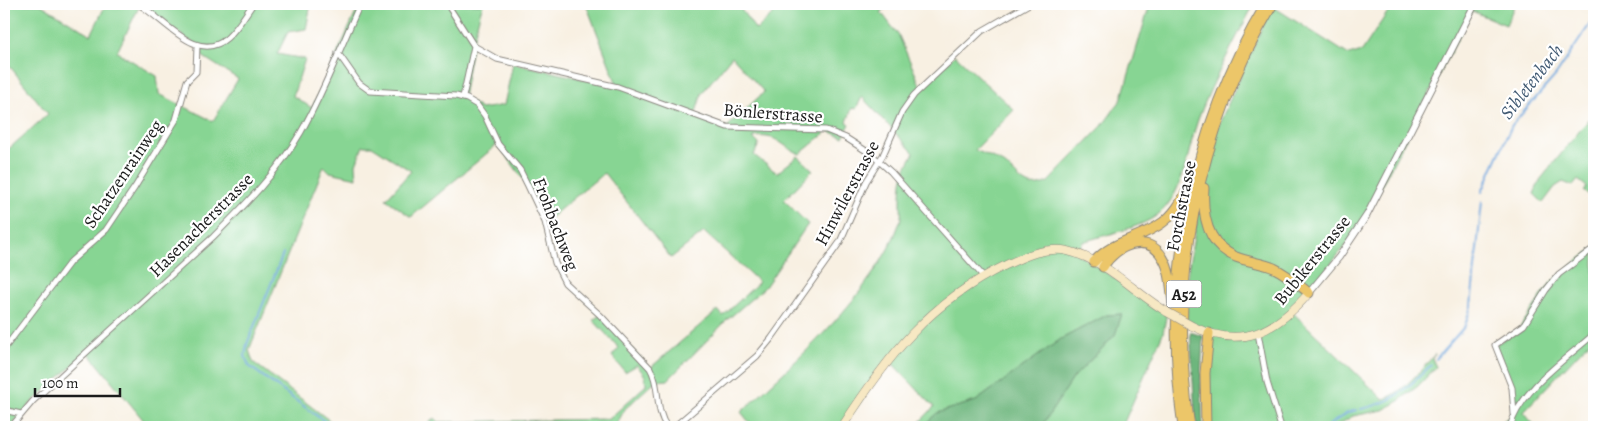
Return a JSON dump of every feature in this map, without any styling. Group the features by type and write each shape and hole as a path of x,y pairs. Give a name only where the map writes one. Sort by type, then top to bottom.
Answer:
{"highway":[{"name":"Forchstrasse","path":"1183,427 1178,379 1176,329 1181,255 1196,175 1223,91 1243,47 1266,4"},
{"name":"Forchstrasse","path":"1190,427 1183,363 1184,292 1192,225 1205,162 1236,77 1273,4"},
{"path":"1205,162 1204,214 1207,228 1214,240 1225,250 1236,256 1282,272 1309,293"},
{"path":"1094,262 1115,244 1152,230 1169,218 1178,207 1196,175"},
{"path":"1103,267 1115,252 1130,245 1146,244 1156,250 1167,268 1176,329"},
{"path":"1206,427 1205,373 1209,333"}],"main road":[{"name":"Bubikerstrasse","path":"842,427 887,360 906,337 949,298 983,276 1036,252 1065,250 1094,262 1167,312 1192,326 1209,333 1234,337 1258,333 1286,318 1309,293"}],"street":[{"path":"138,4 197,46 212,46 227,38 254,4"},
{"name":"Hasenacherstrasse","path":"11,427 21,414 240,211 284,159 301,131 360,4"},
{"name":"Bönlerstrasse","path":"448,4 474,46 497,59 618,87 727,127 826,130 846,138 879,161 983,276"},
{"name":"Hinwilerstrasse","path":"674,427 754,359 768,344 838,245 864,186 879,161 902,112 921,87 982,31 1029,4"},
{"name":"Bubikerstrasse","path":"1309,293 1350,242 1367,215 1476,4"},
{"name":"Schatzenrainweg","path":"4,349 70,262 106,230 135,187 176,120 187,82 196,72 197,46"},
{"path":"338,52 359,83 370,91 462,97 474,46"},
{"name":"Frohbachweg","path":"462,97 481,109 498,144 520,170 545,222 555,263 565,283 600,315 652,370 660,413 667,427"},
{"path":"1514,414 1512,388 1495,345 1524,325 1546,290 1559,274 1594,248"},
{"path":"1258,333 1267,382 1280,427"},
{"path":"1510,427 1514,414 1528,394 1594,334"},
{"path":"4,410 21,414"}],"green space":[{"path":"4,4 40,4 91,35 106,4 311,4 306,29 288,32 277,54 305,59 293,96 312,108 360,4 483,4 474,38 463,97 481,109 504,105 513,63 618,87 586,4 737,4 756,30 784,4 892,4 881,12 899,36 921,87 955,55 1014,110 975,150 1001,162 1024,182 1040,185 1048,182 1102,126 1121,100 1150,4 1254,4 1205,102 1195,129 1181,180 1169,203 1154,218 1124,230 1083,242 1076,253 1167,312 1163,333 1122,427 1041,427 1074,377 1115,335 1122,314 1107,315 1061,339 976,401 937,413 922,427 915,427 934,407 890,361 842,427 753,427 741,412 808,349 853,300 872,275 888,248 900,222 903,177 914,153 862,97 856,109 852,108 847,122 850,124 843,137 826,130 823,135 800,154 769,137 754,137 759,144 754,155 777,173 798,156 813,170 784,200 808,224 765,287 727,320 668,380 655,381 625,409 615,427 387,427 425,426 435,418 439,422 609,419 646,385 645,376 637,365 625,372 612,356 619,348 593,320 600,315 650,368 718,310 723,316 759,282 704,232 671,258 604,173 545,222 528,186 498,144 411,217 386,199 411,171 372,146 363,146 356,164 357,178 330,172 324,166 249,350 253,362 338,427 149,427 88,352 33,401 11,427 4,427 4,153 48,114 4,59","holes":["140,5 197,46 202,47 202,56 238,79 213,121 159,94 157,76 117,52","732,56 764,92 727,127 695,115 702,93"]},
{"path":"1393,4 1515,4 1506,25 1472,11 1359,229 1292,312 1383,399 1404,387 1435,354 1432,358 1436,367 1418,386 1396,403 1383,410 1353,416 1335,427 1214,427 1206,421 1209,333 1183,321 1184,292 1211,142 1272,6 1349,55 1362,51"},
{"path":"1594,113 1594,204 1590,201 1592,197 1584,191 1587,187 1578,180 1573,186 1563,182 1555,187 1543,203 1534,194 1540,180"},
{"path":"1594,248 1594,337 1523,412 1536,427 1493,427 1514,414 1512,388 1495,345 1518,330 1552,281"},
{"path":"1122,314 1115,335 1074,377 1041,427 922,427 937,413 976,401 1061,339 1107,315"},
{"path":"1190,332 1203,336 1201,380 1203,427 1197,427 1195,415"}],"waterway":[{"name":"Sibletenbach","path":"1482,192 1512,125 1556,75 1594,18"},
{"name":"Sibletenbach","path":"1436,359 1465,326 1471,306 1482,201"},
{"path":"283,254 247,344 245,356 249,366 332,427"},
{"name":"Sibletenbach","path":"1361,409 1383,402 1400,393 1431,365"},
{"name":"Sibletenbach","path":"1326,427 1347,413 1356,410"}]}
